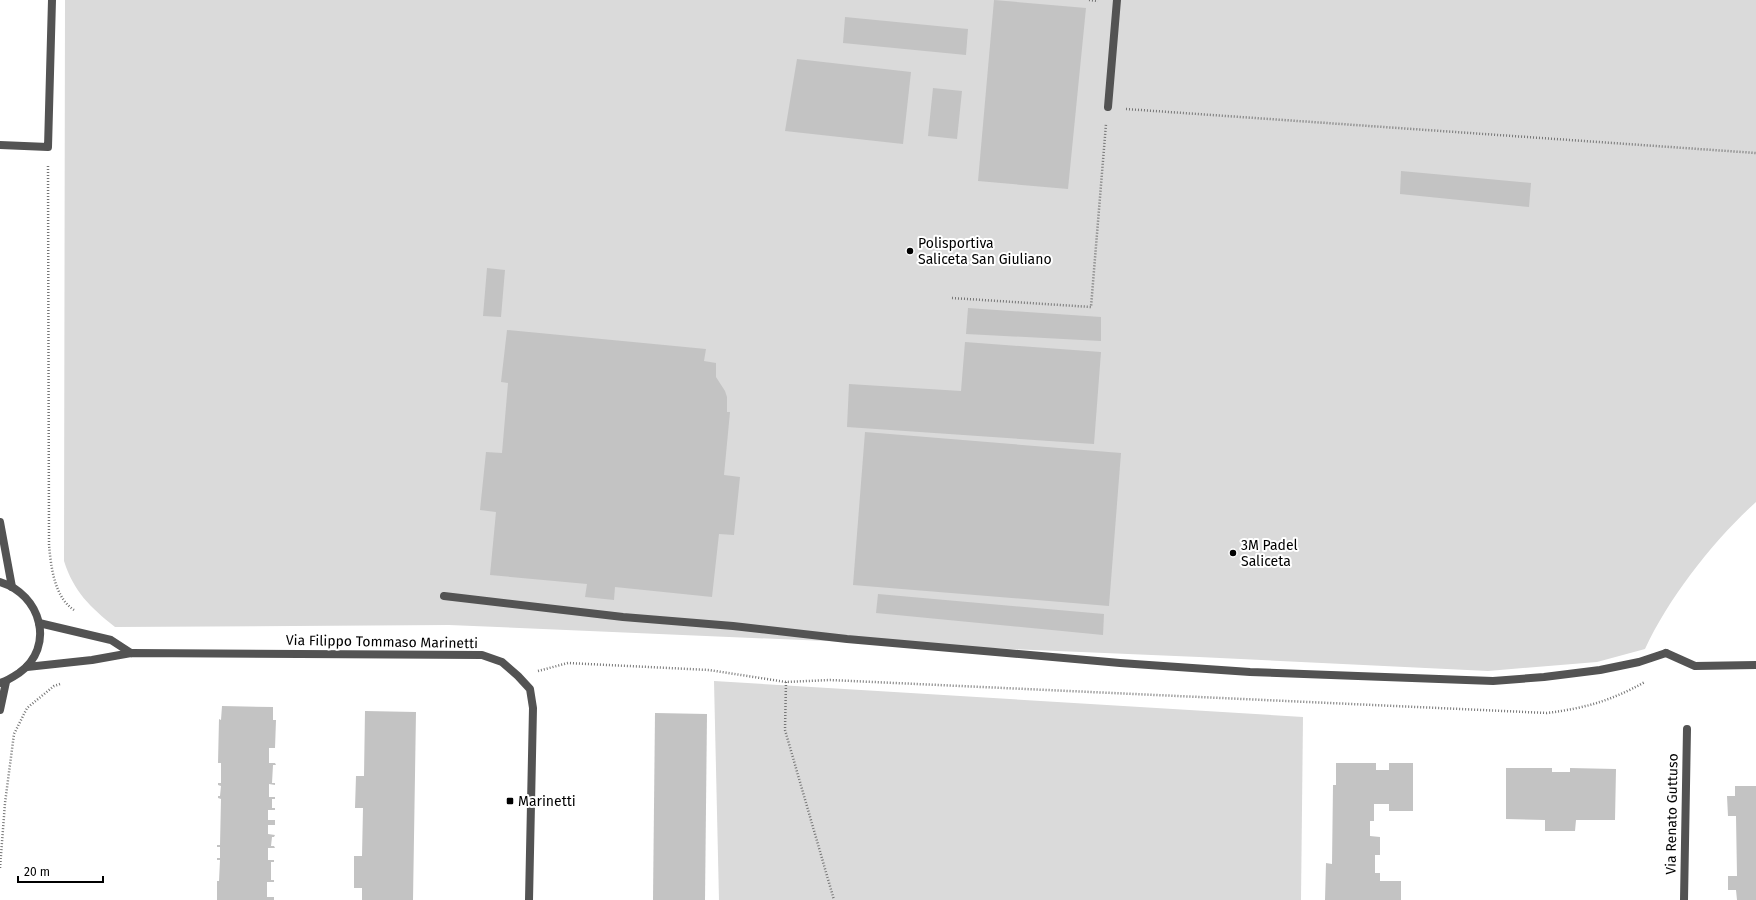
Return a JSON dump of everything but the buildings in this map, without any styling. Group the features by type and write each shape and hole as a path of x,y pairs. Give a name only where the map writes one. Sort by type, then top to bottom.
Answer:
{"street":[{"path":"0,145 48,147 52,0"},
{"path":"1108,107 1117,0"},
{"path":"0,522 12,586"},
{"path":"0,582 12,586 24,594 34,607 39,623 40,637 38,649 27,667 3,682 0,710"},
{"path":"444,596 623,618 733,626 846,639 1120,663 1250,672 1493,681 1544,677 1600,670 1639,662 1666,653 1695,666 1756,665"},
{"path":"39,623 110,640 131,653"},
{"name":"Via Filippo Tommaso Marinetti","path":"27,667 92,660 131,653 482,655 502,662 530,689 533,708 529,900"},
{"name":"Via Renato Guttuso","path":"1684,900 1686,729"}],"path":[{"path":"952,298 1091,307 1108,107 1756,152"},
{"path":"48,147 49,545 51,572 58,590 71,608 77,612"},
{"path":"518,676 568,663 710,670 786,682 838,681 1547,713 1578,709 1608,700 1630,690 1648,679 1666,653"},
{"path":"786,682 785,730 834,900"},
{"path":"0,868 5,803 14,734 27,708 54,686 62,684"}],"shaded area":[{"name":"Polisportiva Saliceta San Giuliano","path":"65,0 1756,0 1756,502 1724,534 1694,570 1667,609 1645,649 1597,662 1488,671 1199,657 449,625 115,627 98,613 84,598 73,582 64,561"},
{"path":"714,681 1303,717 1301,900 719,900"}],"place":[{"name":"Polisportiva Saliceta San Giuliano","path":"910,251"},
{"name":"3M Padel Saliceta","path":"1233,553"},
{"name":"Marinetti","path":"510,801"}]}
